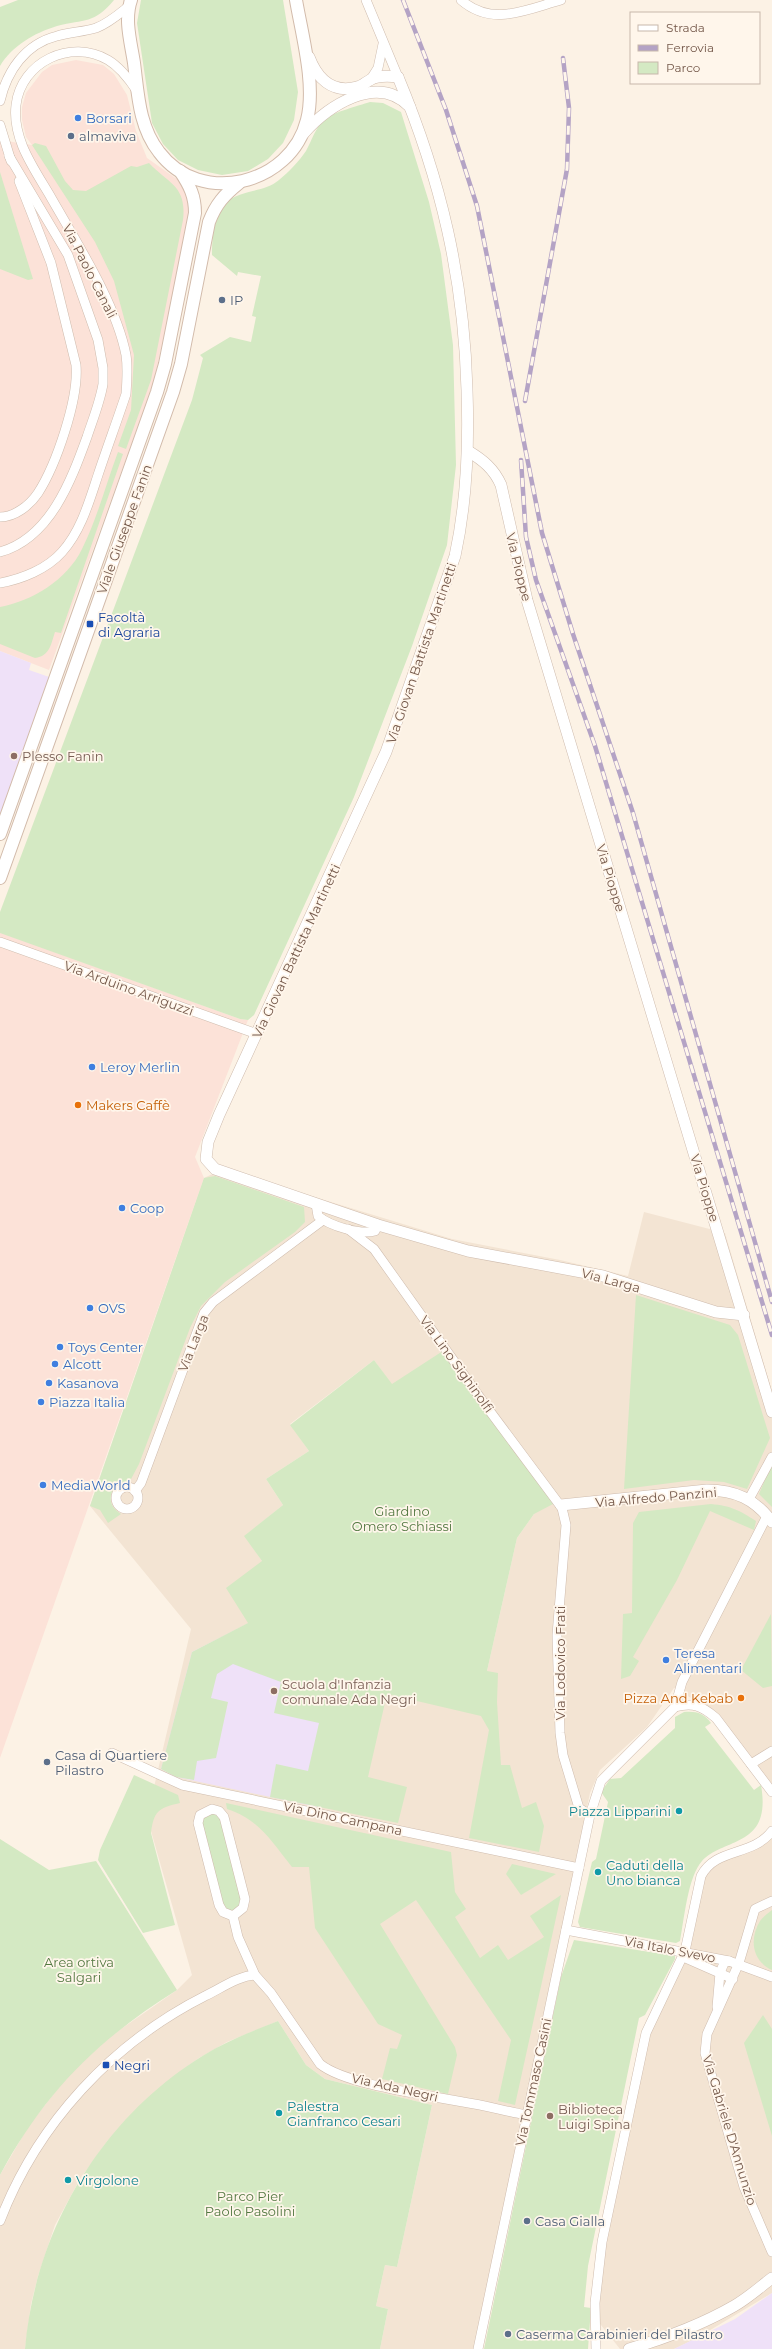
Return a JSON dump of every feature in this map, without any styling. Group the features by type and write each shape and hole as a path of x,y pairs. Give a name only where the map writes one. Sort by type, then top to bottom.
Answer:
{"main road":[{"path":"130,3 129,26 137,92 143,122 149,137 160,154 180,171 203,181 219,184 239,183 259,178 273,169 290,154 302,135 307,120 310,96 296,0"},
{"name":"Viale Giuseppe Fanin","path":"0,834 157,392 165,364 195,213 195,199 190,186 180,171"},
{"name":"Viale Giuseppe Fanin","path":"0,878 173,392 187,338 209,222 214,208 221,197 239,183"}],"street":[{"name":"Via Giovan Battista Martinetti","path":"209,1164 206,1156 208,1142 219,1115 258,1034 386,752 455,556 466,490 468,451 467,367 459,285 454,252 437,183 411,109 366,0"},
{"path":"461,0 474,10 488,15 502,15 560,0"},
{"path":"0,101 4,84 13,67 26,53 57,36 102,25 130,3"},
{"path":"302,38 314,69 328,84 340,88 355,88 371,79 382,77 398,78"},
{"path":"371,79 382,55 384,41"},
{"name":"Via Paolo Canali","path":"0,583 28,575 44,566 61,553 73,539 84,513 126,394 127,374 126,355 109,307 86,258 25,153 16,120 18,94 30,73 41,63 60,54 79,52 95,54 108,60 123,72 137,92"},
{"path":"302,135 327,111 357,97 381,92 398,78"},
{"path":"381,92 400,100 411,109"},
{"path":"0,124 9,156 51,263 76,365 77,378 76,390 66,426 52,464 38,493 28,504 17,512 0,517"},
{"path":"0,552 13,549 28,537 58,505 74,474 103,384 103,368 98,340 68,255 9,156"},
{"name":"Via Pioppe","path":"468,451 486,462 496,474 501,485 527,600 744,1315"},
{"path":"55,679 69,684"},
{"name":"Via Arduino Arriguzzi","path":"0,942 258,1034"},
{"name":"Via Larga","path":"209,1164 215,1169 378,1225 468,1251 603,1276 716,1312 730,1315 744,1315"},
{"path":"316,1204 318,1216 323,1220 348,1229 364,1234 374,1231 378,1225"},
{"name":"Via Larga","path":"135,1491 141,1482 204,1313 213,1302 323,1220"},
{"name":"Via Lino Sighinolfi","path":"348,1229 374,1249 486,1406 561,1505"},
{"path":"744,1315 772,1412"},
{"path":"749,1499 772,1457"},
{"name":"Via Alfredo Panzini","path":"561,1505 706,1490 727,1491 749,1499 770,1519"},
{"name":"Via Lodovico Frati","path":"561,1505 566,1525 557,1635 561,1744 580,1808 590,1816"},
{"path":"675,1707 682,1682 770,1519"},
{"path":"675,1707 686,1704 696,1704 707,1710 716,1718 772,1792"},
{"name":"Via Tommaso Casini","path":"478,2349 526,2115 590,1816 597,1790 605,1776 675,1707"},
{"path":"751,1764 772,1750"},
{"name":"Via Dino Campana","path":"112,1753 182,1785 579,1868"},
{"path":"212,1809 219,1811 224,1817 245,1898 243,1908 233,1916 223,1912 219,1905 198,1823 200,1815 212,1809"},
{"path":"596,2349 595,2303 602,2242 646,2033 684,1954 701,1876 706,1866 715,1859 756,1846 772,1831"},
{"name":"Via Gabriele D'Annunzio","path":"772,1901 755,1909 748,1928 740,1963 707,2034 705,2053 708,2068 744,2187 772,2252"},
{"name":"Via Ada Negri","path":"233,1916 238,1937 255,1975 271,1993 314,2056 329,2071 408,2092 526,2115"},
{"name":"Via Italo Svevo","path":"566,1930 684,1954 740,1963 772,1977"},
{"name":"Via Italo Svevo","path":"684,1954 733,1979"},
{"path":"715,2018 719,1995 720,1973 724,1963 729,1961"},
{"path":"0,2221 23,2171 47,2133 73,2099 106,2065 170,2016 244,1977 255,1975"},
{"path":"629,2349 662,2340 706,2321 736,2305 772,2278"}],"shaded area":[{"path":"76,60 103,65 114,74 127,95 136,131 147,158 181,182 191,201 189,224 153,385 49,670 0,651 0,140 32,145 26,137 22,120 22,107 26,93 42,72 52,65"},
{"name":"Plesso Fanin","path":"0,651 31,663 29,670 55,679 0,834"},
{"path":"0,932 240,1019 248,1020 195,1157 204,1178 0,1758"},
{"path":"223,1169 452,1239 560,1260 628,1276 644,1212 725,1233 772,1391 772,1796 698,1702 674,1688 647,1727 600,1770 590,1793 474,2349 380,2349 388,2309 376,2306 385,2265 397,2267 432,2105 325,2079 306,2065 278,2021 227,2042 199,2058 181,2071 108,2140 80,2179 55,2225 38,2276 31,2304 25,2349 0,2349 0,2175 28,2127 69,2074 111,2036 177,1990 192,1975 147,1817 191,1629 90,1506 204,1178","holes":["374,1360 391,1384 534,1514 517,1538 487,1671 383,1635 192,1652 249,1623 262,1561 245,1536 283,1505 266,1479 309,1451 290,1424"]},
{"name":"Scuola d'Infanzia comunale Ada Negri","path":"249,1623 383,1635 317,1807 176,1777 161,1769 192,1652"},
{"path":"772,1826 772,2293 697,2338 674,2349 620,2349 597,2320 603,2251 632,2109 653,2023 682,1948 697,1876 703,1865 710,1859 761,1839"},
{"path":"772,2293 772,2349 674,2349 735,2319"}],"green space":[{"path":"18,0 114,0 107,8 95,17 57,26 32,36 17,46 0,66 0,7"},
{"path":"141,0 283,0 298,92 294,120 283,143 268,159 248,171 222,175 198,170 178,160 163,144 152,123 137,23"},
{"path":"370,102 383,103 401,112 429,202 441,254 453,345 456,465 447,545 412,646 354,797 254,1015 248,1020 240,1019 0,933 0,912 192,400 203,358 200,355 230,337 251,342 256,317 252,316 261,276 238,272 237,276 212,255 212,242 216,220 226,203 238,195 266,187 283,177 306,151 316,130 325,119 329,116"},
{"path":"35,143 46,146 65,181 73,190 86,191 131,166 137,167 149,163 170,181 179,193 182,200 184,209 183,220 151,380 126,449 118,446 131,410 134,355 114,281 95,242 32,145"},
{"path":"0,172 33,279 28,280 0,269"},
{"path":"118,452 123,454 61,633 55,632 47,652 40,657 35,658 0,644 0,607 24,600 47,587 67,570 82,549 92,526"},
{"path":"215,1176 304,1207 305,1222 295,1232 225,1282 201,1306 190,1328 139,1464 130,1481 114,1487 112,1491 112,1506 121,1514 108,1523 100,1510 90,1506 204,1178"},
{"path":"636,1295 730,1325 738,1335 770,1438 747,1489 724,1482 694,1480 624,1489"},
{"name":"Giardino Omero Schiassi","path":"449,1347 555,1503 534,1514 517,1538 487,1671 498,1673 497,1702 501,1765 510,1765 522,1808 536,1802 544,1826 539,1852 469,1838 489,1730 481,1716 387,1694 368,1777 407,1787 398,1823 270,1797 276,1764 308,1771 319,1723 274,1713 281,1682 233,1664 217,1674 211,1698 228,1702 216,1758 197,1761 194,1780 176,1777 161,1769 192,1652 248,1623 226,1588 262,1561 244,1536 283,1505 266,1479 309,1451 290,1425 374,1360 392,1384"},
{"path":"772,1463 772,1507 759,1494"},
{"path":"711,1504 730,1507 750,1517 756,1521 754,1530 710,1511 677,1580 633,1657 639,1661 630,1676 621,1679 623,1614 632,1613 633,1523 639,1512"},
{"path":"771,1614 772,1686 763,1688 741,1670"},
{"name":"Piazza Lipparini","path":"684,1712 696,1712 706,1717 711,1723 705,1727 754,1790 761,1785 763,1805 760,1820 753,1830 744,1838 712,1853 702,1861 697,1868 687,1899 680,1941 676,1943 580,1927 578,1922 592,1862 596,1859 608,1802 601,1792 610,1779 621,1778 675,1728 675,1717"},
{"path":"134,1775 178,1795 180,1803 162,1809 158,1812 154,1820 151,1833 175,1925 143,1933 98,1860 100,1850"},
{"path":"226,1803 451,1852 455,1892 466,1909 455,1917 480,1958 498,1945 508,1960 544,1937 530,1916 561,1895 515,2105 498,2101 511,2040 416,1900 380,1924 455,2047 457,2055 448,2094 382,2079 390,2048 397,2049 402,2035 378,2024 315,1928 309,1867 292,1867 257,1825 227,1809"},
{"path":"207,1813 217,1813 222,1820 242,1899 241,1906 231,1911 226,1910 221,1904 201,1823"},
{"name":"Area ortiva Salgari","path":"0,1839 49,1870 96,1861 177,1990 122,2028 75,2070 35,2118 17,2145 0,2175"},
{"path":"512,1864 556,1874 521,1895 506,1874"},
{"path":"772,1910 772,1970 760,1961 754,1949 754,1935 760,1921"},
{"path":"574,1940 675,1956 675,1959 645,2015 639,2018 588,2266 584,2307 591,2308 588,2349 484,2349 561,1977"},
{"path":"763,2015 772,2029 772,2136 744,2043"},
{"name":"Parco Pier Paolo Pasolini","path":"278,2021 306,2065 325,2079 432,2105 397,2267 385,2265 376,2306 388,2309 380,2349 25,2349 31,2305 43,2262 59,2220 80,2181 105,2144 134,2111 167,2081 204,2055 222,2045"}],"railway":[{"path":"403,0 446,110 477,206 542,533 573,634 633,813 772,1302"},
{"path":"525,401 567,169 569,108 563,58"},
{"path":"521,460 526,537 536,580 595,746 772,1335"}],"place":[{"name":"Borsari","path":"78,118"},
{"name":"almaviva","path":"71,136"},
{"name":"IP","path":"222,300"},
{"name":"Facoltà di Agraria","path":"90,624"},
{"name":"Plesso Fanin","path":"14,756"},
{"name":"Leroy Merlin","path":"92,1067"},
{"name":"Makers Caffè","path":"78,1105"},
{"name":"Coop","path":"122,1208"},
{"name":"OVS","path":"90,1308"},
{"name":"Toys Center","path":"60,1347"},
{"name":"Alcott","path":"55,1364"},
{"name":"Kasanova","path":"49,1383"},
{"name":"Piazza Italia","path":"41,1402"},
{"name":"MediaWorld","path":"43,1485"},
{"name":"Teresa Alimentari","path":"666,1660"},
{"name":"Scuola d'Infanzia comunale Ada Negri","path":"274,1691"},
{"name":"Pizza And Kebab","path":"741,1698"},
{"name":"Casa di Quartiere Pilastro","path":"47,1762"},
{"name":"Piazza Lipparini","path":"679,1811"},
{"name":"Caduti della Uno bianca","path":"598,1872"},
{"name":"Negri","path":"106,2065"},
{"name":"Palestra Gianfranco Cesari","path":"279,2113"},
{"name":"Biblioteca Luigi Spina","path":"550,2116"},
{"name":"Virgolone","path":"68,2180"},
{"name":"Casa Gialla","path":"527,2221"},
{"name":"Caserma Carabinieri del Pilastro","path":"508,2334"}]}
